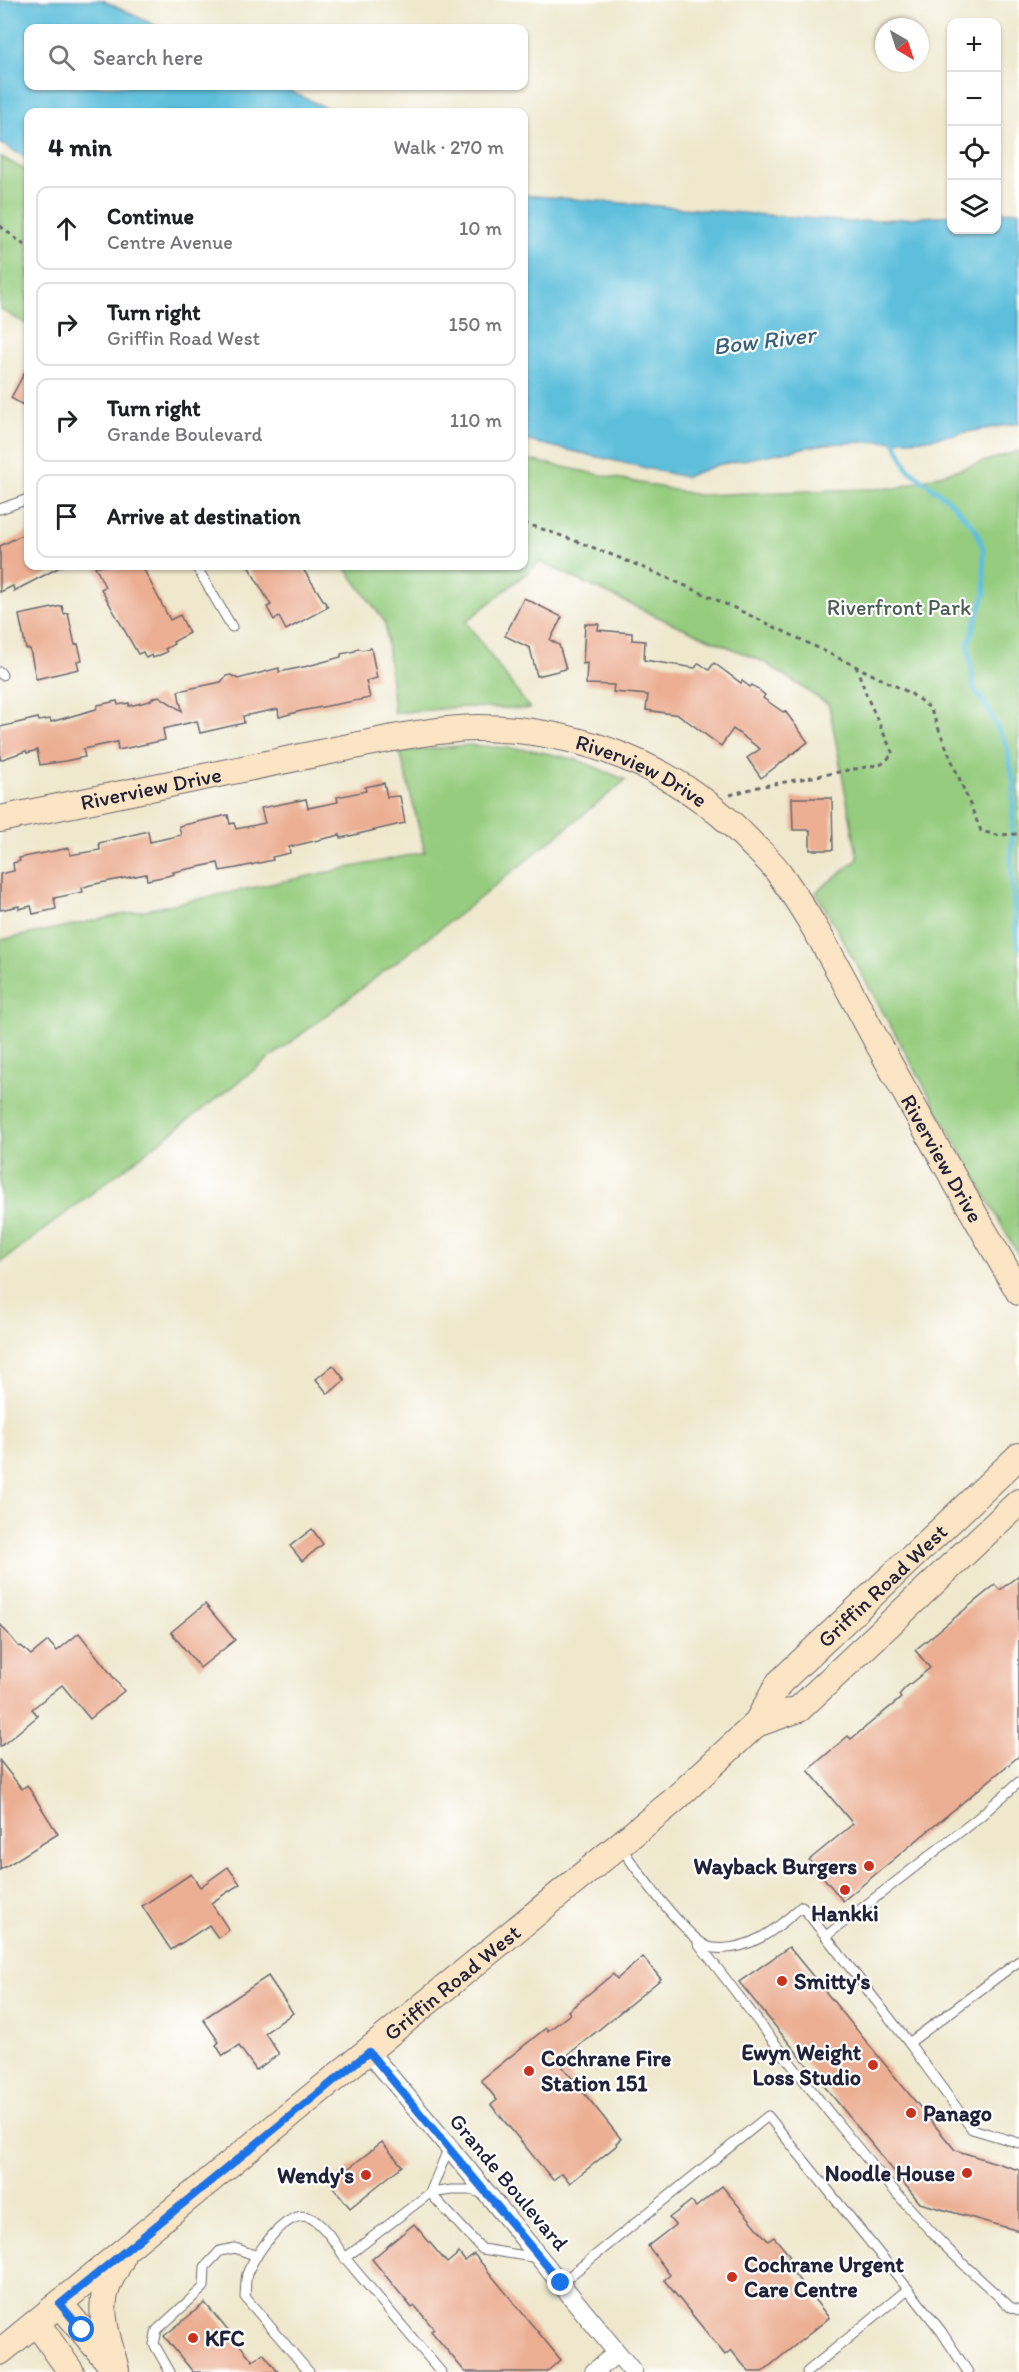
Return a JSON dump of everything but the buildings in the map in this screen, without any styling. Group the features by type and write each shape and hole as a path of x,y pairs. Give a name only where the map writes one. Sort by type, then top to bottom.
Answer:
{"main road":[{"name":"Riverview Drive","path":"0,819 393,738 453,729 515,729 550,735 614,752 646,765 684,786 711,806 735,826 778,872 816,930 927,1134 1019,1292"},
{"name":"Griffin Road West","path":"0,2352 672,1802 756,1724 779,1683 1010,1465 1019,1446"},
{"name":"Griffin Road West","path":"756,1724 799,1708 1019,1502"},
{"path":"117,2371 104,2319 103,2303 107,2287 126,2250"},
{"path":"60,2304 117,2371"},
{"path":"37,2323 71,2372"}],"street":[{"name":"Grande Boulevard","path":"369,2052 449,2146 633,2372"},
{"path":"594,2372 617,2352"}],"lane":[{"path":"0,509 24,500"},
{"path":"198,570 232,627"},
{"path":"826,1936 978,1818 1019,1782"},
{"path":"620,1846 642,1877 696,1940 791,2063 897,2194 944,2246 1010,2307 1019,2310"},
{"path":"696,1940 711,1948 734,1947 760,1940 802,1906 909,2043 972,2130 1019,2142"},
{"path":"909,2043 1019,1961"},
{"path":"561,2283 768,2116 941,2331 968,2372"},
{"path":"430,2193 449,2146"},
{"path":"345,2258 430,2193 470,2190 489,2195"},
{"path":"430,2193 482,2249 542,2259"},
{"path":"309,2372 245,2297 247,2274 266,2240 294,2217 309,2217 326,2230 345,2258 441,2372"},
{"path":"170,2372 154,2344 157,2330 204,2287 205,2267 220,2251 235,2248 257,2256"},
{"path":"807,2372 908,2289"}],"path":[{"path":"0,226 24,245"},
{"path":"528,524 598,549 856,666 910,693 930,708 981,831 997,835 1019,834"},
{"path":"725,796 758,787 882,764 893,754 856,666"}],"green space":[{"path":"0,156 24,170 24,323 0,309"},
{"name":"Riverfront Park","path":"1019,451 1019,1256 816,892 858,859 829,705 764,662 660,618 540,562 466,622 530,709 463,707 394,713 385,622 347,570 528,570 528,460 698,495 897,488"},
{"path":"469,745 532,750 578,760 626,780 466,909 0,1263 0,940 425,852 400,752"}],"water":[{"path":"0,0 102,0 153,24 24,24 24,90 288,90 326,108 24,108 24,157 0,143"},
{"name":"Bow River","path":"528,195 852,222 947,215 947,234 1001,234 1001,212 1019,211 1019,423 927,439 825,444 717,465 685,477 528,441"}],"waterway":[{"path":"892,435 908,469 950,501 975,528 983,548 985,593 968,644 974,689 987,707 1007,747 1014,785 1011,860 1016,936 1019,948"}],"place":[{"name":"Wayback Burgers","path":"869,1866"},
{"name":"Hankki","path":"845,1890"},
{"name":"Smitty's","path":"782,1981"},
{"name":"Ewyn Weight Loss Studio","path":"873,2065"},
{"name":"Cochrane Fire Station 151","path":"529,2071"},
{"name":"Panago","path":"911,2113"},
{"name":"Noodle House","path":"967,2173"},
{"name":"Wendy's","path":"366,2175"},
{"name":"Cochrane Urgent Care Centre","path":"732,2277"},
{"name":"KFC","path":"193,2338"}],"route":[{"path":"82,2330 60,2304 369,2052 561,2283"}]}
